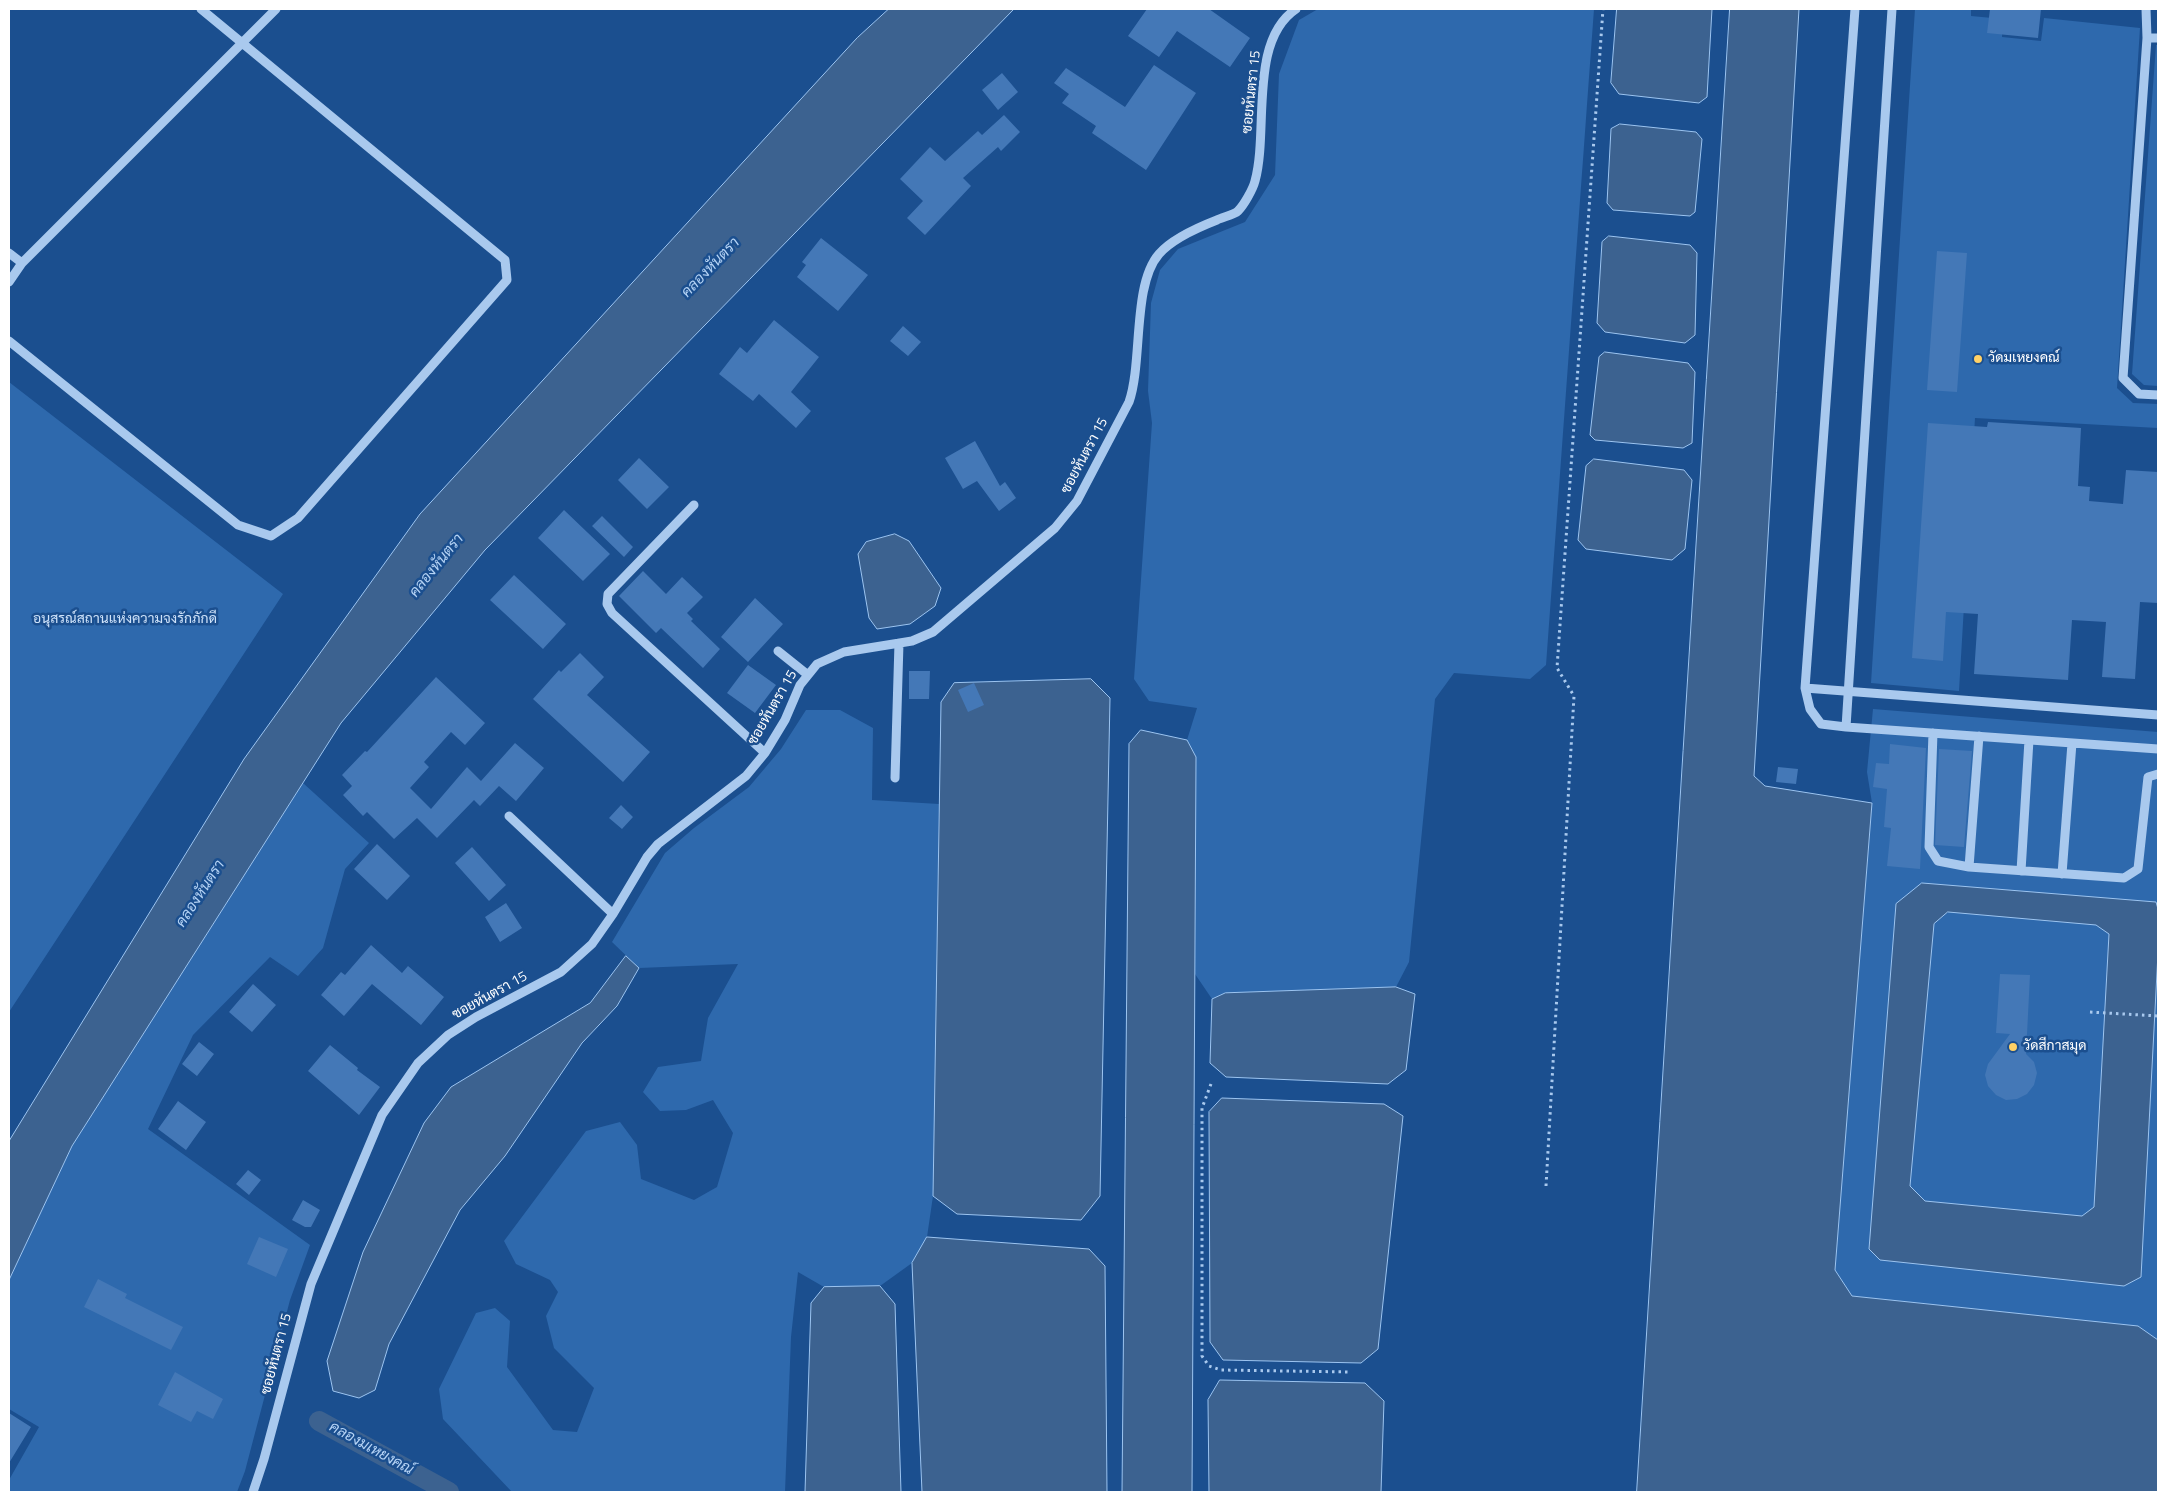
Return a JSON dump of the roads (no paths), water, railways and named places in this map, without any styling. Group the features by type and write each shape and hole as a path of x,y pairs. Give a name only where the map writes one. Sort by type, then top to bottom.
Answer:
{"street":[{"path":"9,341 238,525 271,536 298,518 508,280 505,260 201,9"},
{"path":"9,282 22,263 276,9"},
{"name":"ซอยหันตรา 15","path":"253,1492 261,1469 310,1284 382,1115 418,1063 448,1035 476,1017 561,972 592,944 613,914 647,857 658,844 746,776 765,753 785,720 800,685 817,664 844,652 899,644 933,632 1056,528 1077,501 1129,402 1134,388 1147,276 1159,254 1191,230 1238,211 1255,183 1259,163 1266,62 1273,38 1282,20 1296,9"},
{"path":"1855,9 1805,688 1810,709 1821,724 1846,727 2158,749"},
{"path":"1846,727 1892,9"},
{"path":"2146,9 2147,38 2123,378 2140,394 2158,395"},
{"path":"2147,38 2158,38"},
{"path":"9,253 22,263"},
{"path":"694,505 608,594 606,604 612,613 765,753"},
{"path":"895,778 899,644"},
{"path":"778,651 808,675"},
{"path":"1805,688 2158,716"},
{"path":"1933,733 1929,847 1938,861 2021,871 2124,878 2138,869 2148,777 2158,774"},
{"path":"1969,866 1979,736"},
{"path":"2021,871 2029,740"},
{"path":"2062,874 2072,742"},
{"path":"509,816 613,914"}],"water":[{"name":"คลองหันตรา","path":"889,9 1014,9 485,550 341,723 72,1146 9,1280 9,1141 244,759 420,514 857,38"},
{"path":"1617,9 1712,9 1707,97 1699,103 1619,94 1611,83"},
{"path":"1730,9 1799,9 1754,776 1765,786 1872,803 1835,1270 1852,1296 2138,1326 2158,1340 2158,1492 1637,1492"},
{"path":"1620,124 1696,132 1702,139 1695,212 1690,216 1613,210 1607,203 1611,129"},
{"path":"1609,236 1690,245 1697,253 1695,335 1685,343 1605,332 1597,323 1602,242"},
{"path":"1605,352 1688,363 1695,372 1692,443 1683,448 1595,440 1590,435 1599,357"},
{"path":"1594,459 1684,470 1692,480 1685,549 1672,560 1586,549 1578,540 1586,466"},
{"path":"895,534 909,541 941,588 935,606 910,624 877,629 869,618 858,554 866,542"},
{"path":"1091,679 1110,698 1100,1196 1081,1220 957,1214 933,1196 941,702 954,683"},
{"path":"1141,730 1187,740 1196,757 1192,1492 1122,1492 1129,744"},
{"path":"1922,883 2156,902 2158,909 2158,953 2141,1277 2124,1286 1880,1260 1869,1249 1896,904","holes":["1948,912 2096,925 2109,934 2094,1207 2082,1216 1925,1201 1910,1186 1934,924"]},
{"path":"626,956 639,968 617,1006 582,1043 505,1156 460,1210 389,1344 375,1390 359,1398 333,1391 327,1361 363,1252 424,1123 451,1087 590,1003"},
{"path":"1396,987 1415,994 1406,1070 1388,1084 1226,1077 1210,1063 1212,999 1225,993"},
{"path":"1222,1098 1384,1104 1403,1116 1378,1349 1361,1363 1223,1360 1210,1342 1209,1112"},
{"path":"927,1237 1089,1249 1105,1266 1107,1492 922,1492 912,1263"},
{"path":"880,1286 895,1304 901,1492 805,1492 811,1303 824,1287"},
{"path":"1220,1380 1365,1383 1384,1401 1381,1492 1209,1492 1208,1400"}],"waterway":[{"name":"คลองมเหยงคณ์","path":"319,1421 449,1492"}],"place":[{"name":"วัดมเหยงคณ์","path":"1978,359"},
{"name":"วัดสีกาสมุด","path":"2013,1047"}],"park label":[{"name":"อนุสรณ์สถานแห่งความจงรักภักดี","path":"125,620"}]}
